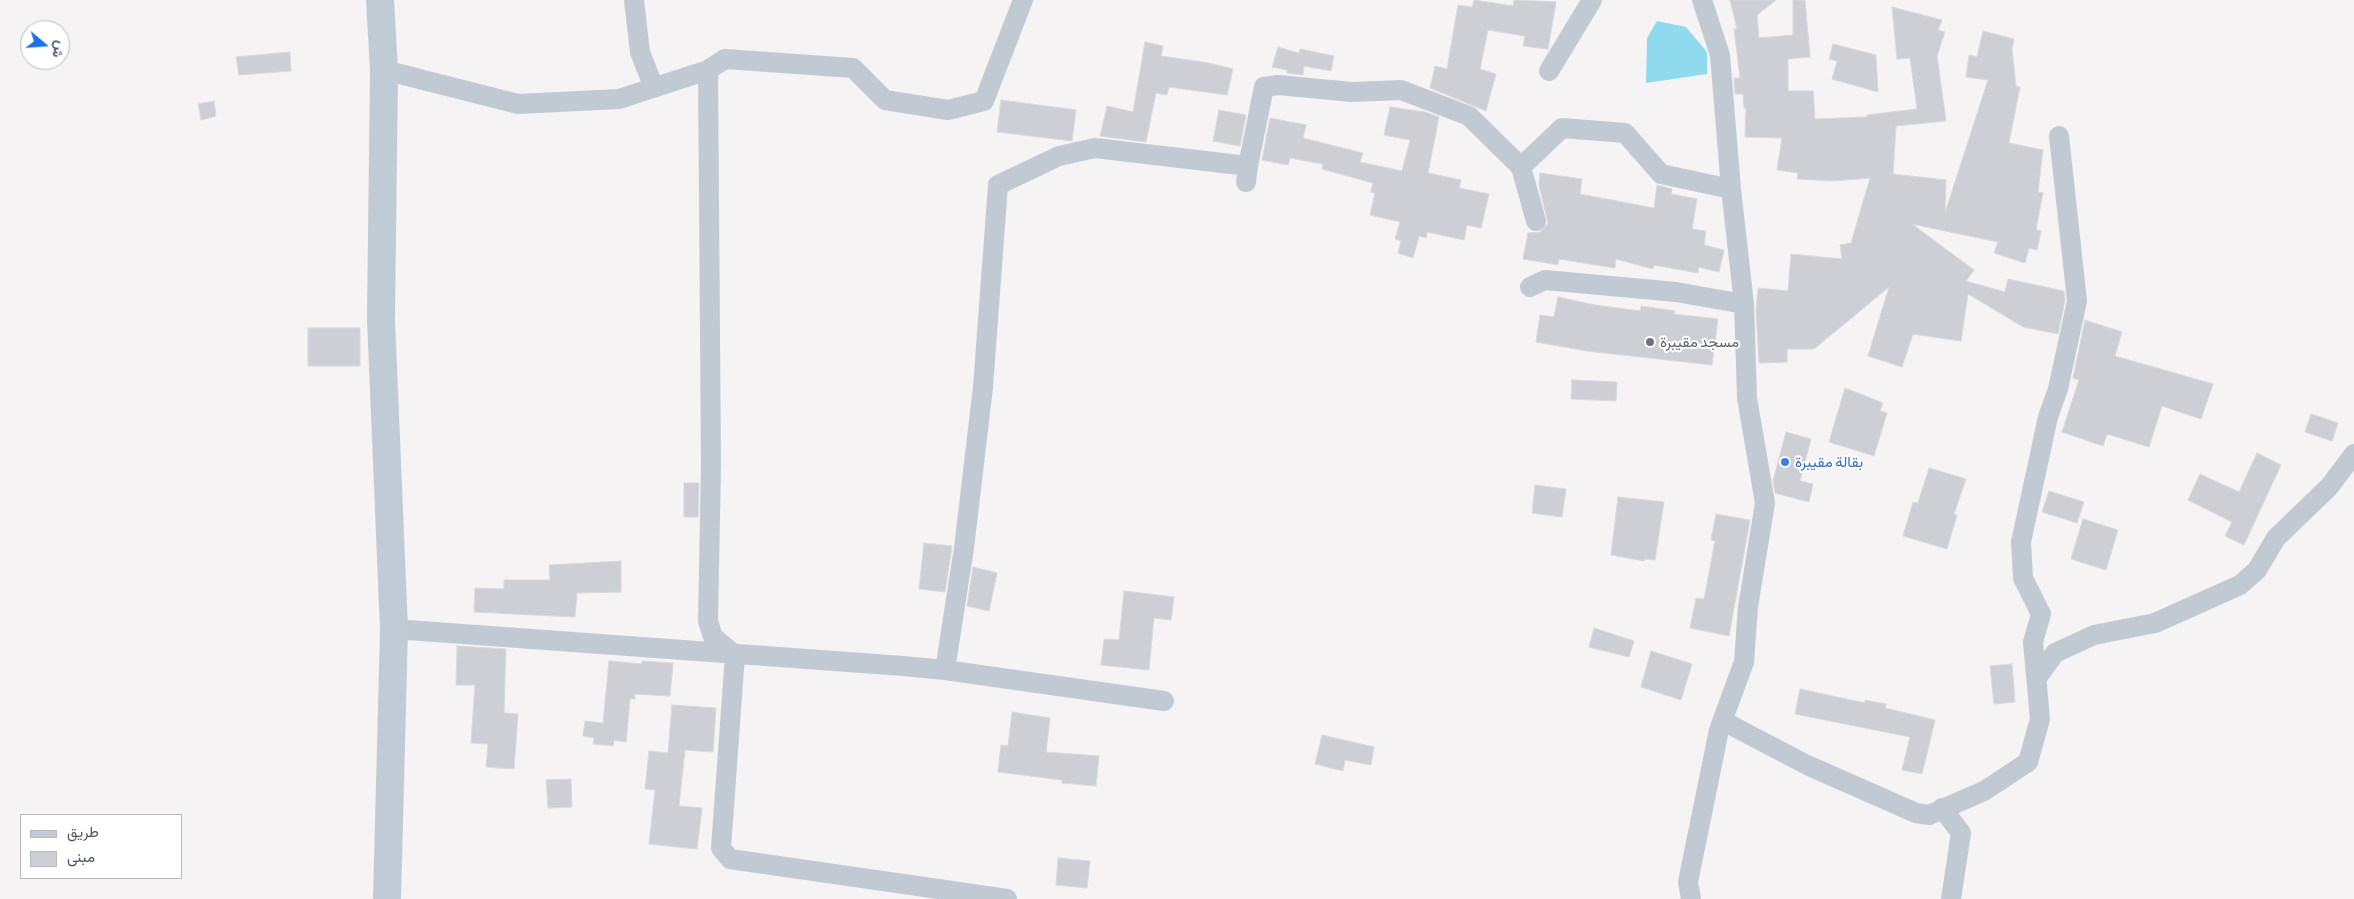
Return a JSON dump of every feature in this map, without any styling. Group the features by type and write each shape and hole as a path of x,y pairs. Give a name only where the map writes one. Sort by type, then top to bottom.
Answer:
{"street":[{"path":"380,0 384,70 381,319 394,629 387,899"},
{"path":"634,0 640,52 654,88"},
{"path":"384,70 518,104 619,99 708,70 725,59 853,68 885,100 948,110 984,101 1023,0"},
{"path":"1549,71 1592,0"},
{"path":"1691,899 1688,882 1723,721 1744,662 1748,607 1765,503 1747,398 1744,304 1731,189 1720,55 1702,0"},
{"path":"708,70 711,466 708,621 712,637 735,655"},
{"path":"946,670 964,548 983,387 998,185 1059,156 1095,148 1247,174 1262,93 1264,87 1269,84 1352,92 1401,90 1469,116 1521,167 1536,221"},
{"path":"1521,167 1562,128 1624,132 1662,174 1731,189"},
{"path":"1723,721 1807,765 1916,813 1929,814 1984,791 2028,762 2040,719 2033,642 2040,614 2023,578 2020,542 2048,417 2058,389 2077,301 2059,136"},
{"path":"1530,287 1546,280 1676,292 1744,304"},
{"path":"2037,678 2055,653 2094,636 2155,623 2240,585 2257,570 2276,538 2329,487 2354,454"},
{"path":"394,629 946,670 1164,701"},
{"path":"735,655 721,848 730,859 1007,899"},
{"path":"1942,808 1961,833 1951,899"}],"water":[{"path":"1657,21 1686,27 1707,52 1707,74 1646,83 1647,38"}],"building":[{"path":"1474,0 1513,6 1514,0 1556,2 1548,49 1523,46 1525,36 1488,30 1480,69 1496,74 1486,111 1430,88 1435,66 1447,69 1458,5 1472,7"},
{"path":"1730,0 1776,0 1757,15 1759,38 1793,35 1793,0 1805,0 1810,57 1788,59 1788,91 1813,91 1815,119 1867,117 1867,115 1917,109 1910,58 1897,59 1892,7 1942,20 1938,30 1945,32 1937,56 1946,121 1896,126 1893,174 1946,180 1945,213 1988,80 1966,77 1969,55 1977,57 1983,31 2014,39 2012,50 2016,86 2020,87 2009,143 2043,150 2038,192 2043,193 2036,229 2041,231 2037,250 2029,248 2025,263 1994,253 1998,242 1912,224 1974,270 1966,281 2005,292 2008,279 2064,291 2065,300 2058,334 2023,327 1968,294 1961,341 1913,334 1902,367 1868,356 1889,287 1814,349 1787,349 1787,362 1759,363 1756,310 1758,288 1788,291 1791,254 1842,259 1840,245 1851,243 1870,178 1832,181 1797,179 1798,173 1777,170 1782,138 1745,137 1746,108 1744,108 1743,94 1735,94 1734,78 1740,78 1734,29 1737,29"},
{"path":"1145,42 1163,46 1161,56 1209,63 1233,69 1227,95 1169,87 1167,95 1156,93 1146,142 1100,136 1107,106 1133,112"},
{"path":"1833,44 1876,55 1878,92 1832,79 1837,61 1829,59"},
{"path":"1278,47 1299,53 1300,49 1334,56 1331,71 1304,66 1303,75 1287,73 1287,70 1272,67"},
{"path":"290,52 291,71 239,75 236,57"},
{"path":"1001,100 1076,110 1072,141 997,132"},
{"path":"214,101 216,116 201,120 198,104"},
{"path":"1390,107 1425,112 1439,117 1428,173 1461,180 1459,188 1489,194 1481,228 1467,225 1464,240 1427,232 1426,238 1419,236 1413,258 1398,253 1401,241 1395,239 1400,222 1370,215 1375,193 1371,192 1373,183 1322,169 1323,164 1290,158 1288,165 1262,160 1270,118 1306,125 1303,138 1363,153 1360,162 1402,171 1410,140 1384,135"},
{"path":"1219,110 1246,115 1240,146 1213,141"},
{"path":"1540,173 1582,179 1580,194 1654,208 1657,185 1672,189 1671,194 1697,199 1692,229 1706,231 1704,245 1724,250 1719,272 1699,267 1698,273 1654,265 1653,269 1616,259 1615,268 1559,259 1558,265 1523,259 1528,233 1540,232 1548,223 1539,186"},
{"path":"1558,297 1595,305 1640,311 1641,306 1675,311 1674,314 1718,319 1712,365 1587,351 1536,342 1540,315 1554,317"},
{"path":"2085,320 2122,332 2115,356 2213,384 2201,419 2162,406 2149,447 2107,434 2103,446 2062,432 2079,380 2073,378"},
{"path":"308,328 360,328 360,366 308,366"},
{"path":"1572,380 1617,382 1616,401 1571,399"},
{"path":"1845,388 1883,403 1880,411 1887,413 1874,456 1829,442"},
{"path":"2311,414 2338,423 2332,441 2305,432"},
{"path":"1786,432 1811,439 1800,481 1813,484 1809,502 1775,493 1773,481"},
{"path":"2257,453 2281,465 2244,545 2225,536 2232,522 2188,500 2200,474 2239,492"},
{"path":"1929,468 1966,479 1954,514 1957,515 1947,549 1903,536 1913,502 1918,503"},
{"path":"684,483 699,483 698,517 684,517"},
{"path":"1535,485 1566,489 1562,517 1532,513"},
{"path":"2049,491 2084,502 2077,523 2042,512"},
{"path":"1618,497 1664,502 1655,560 1644,559 1644,561 1611,555"},
{"path":"1716,514 1750,520 1729,636 1690,628 1696,598 1704,599 1715,541 1711,540"},
{"path":"2083,519 2118,530 2106,570 2071,559"},
{"path":"924,543 952,546 945,592 919,589"},
{"path":"621,561 621,592 577,593 575,617 474,612 475,588 504,589 504,580 550,580 549,565"},
{"path":"973,567 997,573 989,611 967,606"},
{"path":"1124,591 1174,597 1171,620 1154,618 1149,670 1101,665 1104,639 1119,640"},
{"path":"1594,628 1634,641 1629,657 1589,647"},
{"path":"457,646 506,649 504,713 518,714 514,769 486,767 488,744 471,743 475,685 456,685"},
{"path":"1651,651 1692,664 1681,700 1641,687"},
{"path":"609,661 642,664 642,661 673,663 670,696 635,694 635,699 630,699 626,742 614,740 613,746 593,744 594,738 583,736 585,721 603,723"},
{"path":"2012,664 2015,702 1994,704 1990,666"},
{"path":"1800,689 1865,703 1865,700 1886,704 1885,708 1935,720 1922,774 1902,770 1910,737 1795,714"},
{"path":"672,705 716,708 713,752 685,750 679,806 702,808 697,849 649,844 655,790 645,789 649,751 668,753"},
{"path":"1012,712 1050,718 1046,752 1099,756 1096,786 1062,783 1062,780 998,772 1001,745 1008,746"},
{"path":"1322,735 1374,747 1371,765 1345,760 1343,771 1315,764"},
{"path":"571,779 572,807 548,808 546,780"},
{"path":"1058,858 1090,861 1087,888 1056,885"}],"place":[{"name":"مسجد مقيبرة","path":"1650,342"},
{"name":"بقالة مقيبرة","path":"1785,462"}]}
